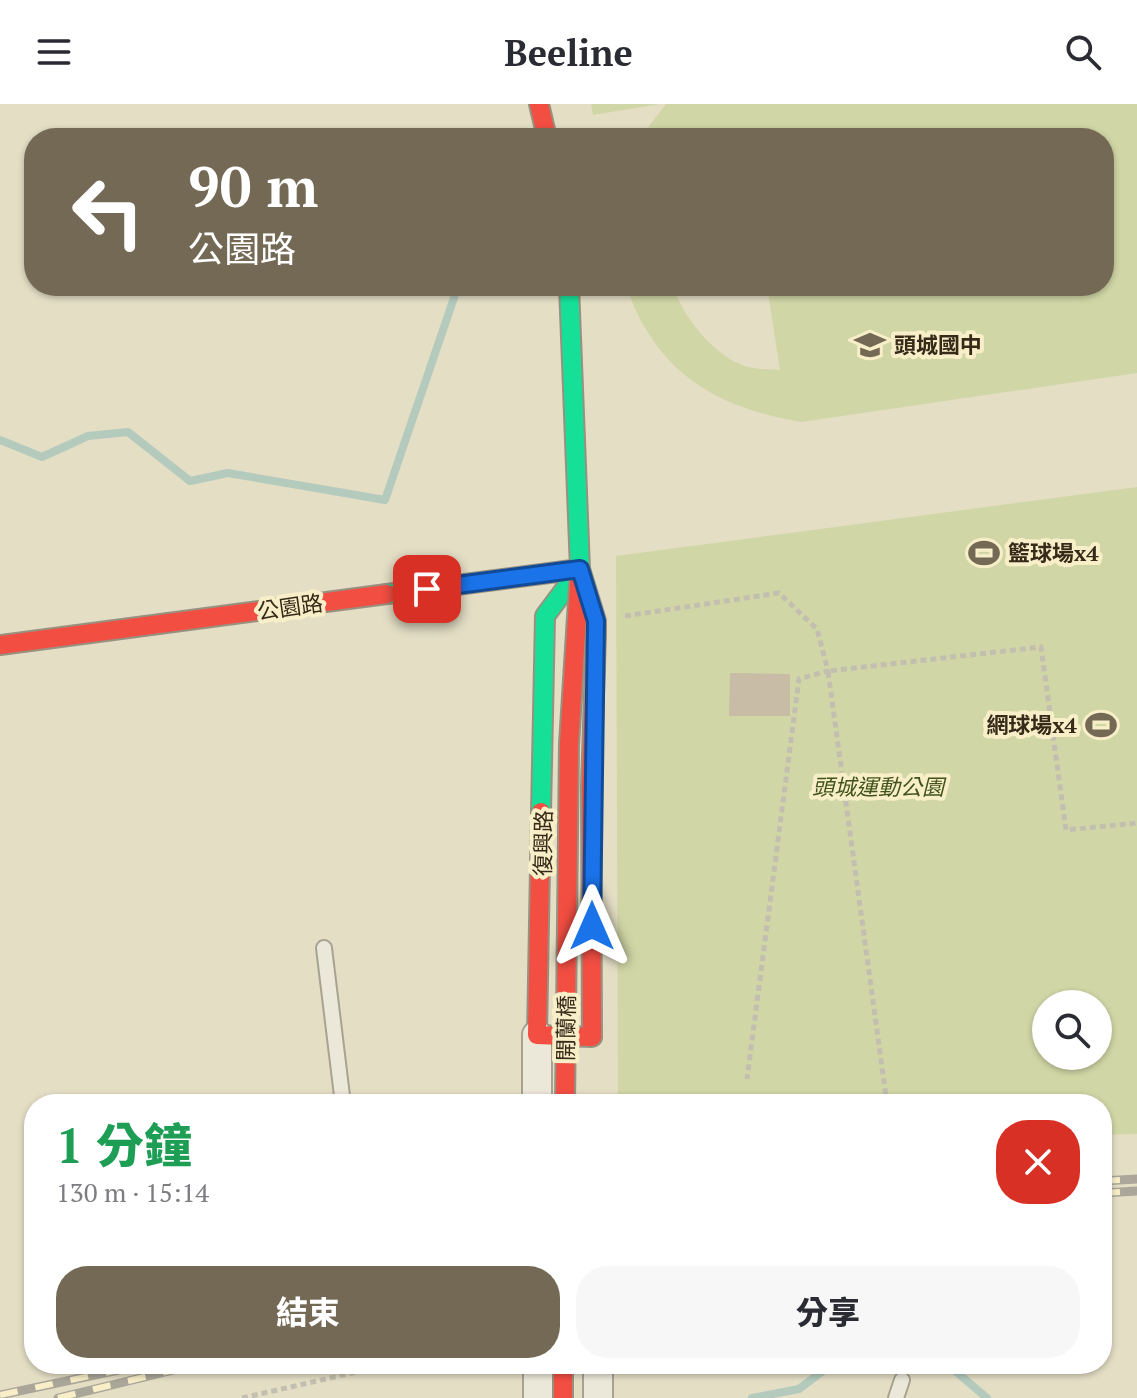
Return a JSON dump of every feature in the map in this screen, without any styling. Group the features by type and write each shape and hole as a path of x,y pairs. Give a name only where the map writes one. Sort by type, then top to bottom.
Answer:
{"street":[{"path":"539,104 545,128"},
{"path":"537,1094 537,1035 592,1037 591,785 596,621 580,569 569,296"},
{"name":"公園路","path":"0,645 580,569"},
{"name":"復興路","path":"537,1035 545,616 580,569"},
{"name":"開蘭橋","path":"565,1094 569,744 580,569"},
{"path":"538,1374 538,1398"},
{"path":"563,1374 563,1398"},
{"path":"598,1374 598,1398"}],"lane":[{"path":"324,948 342,1094"},
{"path":"896,1398 902,1380"}],"path":[{"path":"596,621 779,593 817,629 828,671 886,1094"},
{"path":"747,1079 799,679 828,671 1041,647 1066,830 1137,823"},
{"path":"242,1398 348,1374"}],"green space":[{"path":"591,104 660,104 593,115"},
{"path":"666,104 1137,104 1137,373 801,422 741,407 692,381 654,341 630,296 677,296 700,333 720,352 746,367 780,370 769,296 1114,296 1114,128 648,128"},
{"name":"頭城運動公園","path":"1137,487 1137,1134 1112,1135 1112,1094 618,1094 616,556"}],"building":[{"path":"730,673 790,674 790,716 729,716"}],"waterway":[{"path":"0,440 42,457 88,436 128,432 190,481 228,473 385,500 455,296"},
{"path":"752,1398 799,1389 819,1374"},
{"path":"959,1374 987,1398"}],"railway":[{"path":"1112,1180 1137,1179"},
{"path":"1112,1192 1137,1191"},
{"path":"0,1395 100,1374"},
{"path":"58,1398 157,1374"}],"traffic: fast":[{"path":"569,296 580,569 596,621 596,635"},
{"path":"541,812 545,616 580,569"},
{"path":"387,594 580,569"}],"traffic: jam":[{"path":"539,104 545,128"},
{"path":"565,1094 569,744 580,569"},
{"path":"0,645 387,594"},
{"path":"541,812 537,1035 592,1037 591,785 596,635"},
{"path":"563,1374 563,1398"}],"place":[{"name":"頭城國中","path":"870,345"},
{"name":"籃球場x4","path":"984,553"},
{"name":"網球場x4","path":"1101,725"}],"route":[{"path":"427,589 580,569 596,621 591,785 592,926"}]}
